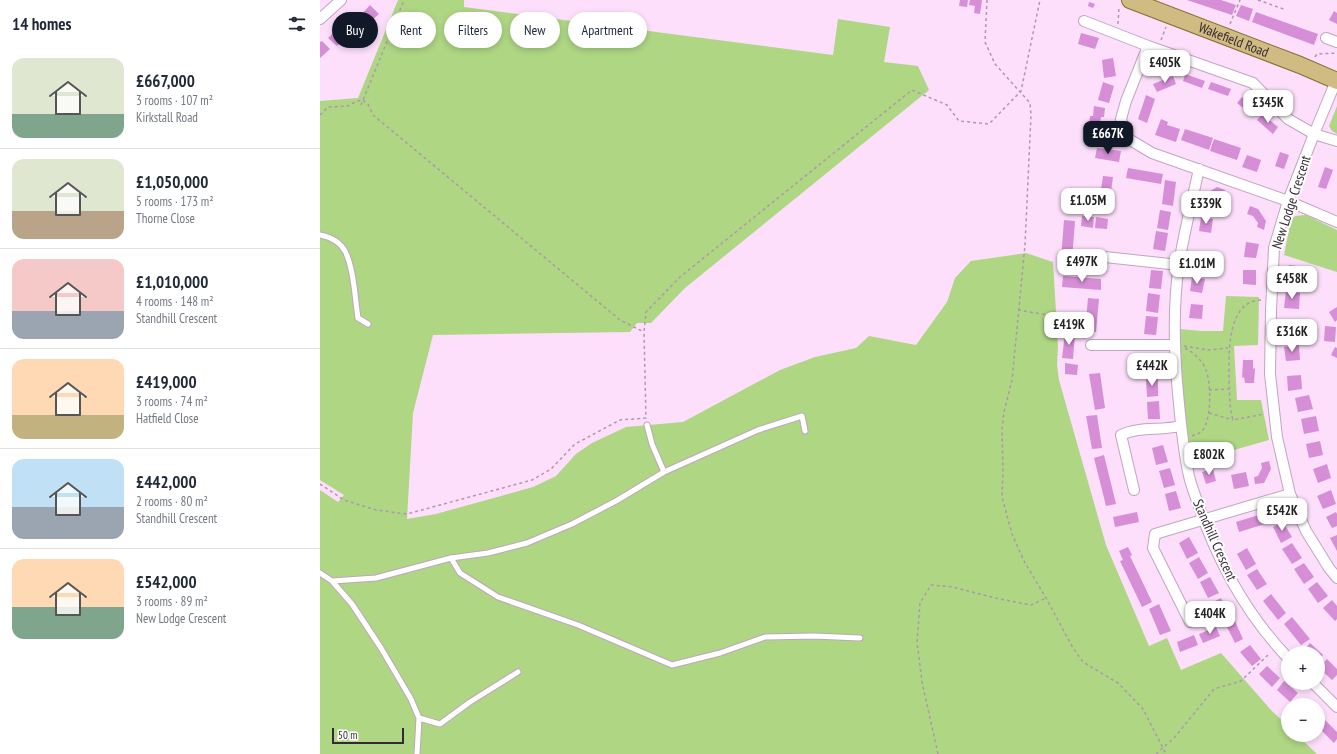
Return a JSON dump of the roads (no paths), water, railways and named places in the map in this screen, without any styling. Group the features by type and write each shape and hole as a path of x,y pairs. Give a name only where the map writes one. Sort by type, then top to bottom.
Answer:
{"main road":[{"name":"Wakefield Road","path":"1130,0 1337,81"}],"street":[{"path":"320,19 341,0"},
{"path":"1084,21 1253,83 1288,119 1314,134 1337,141"},
{"path":"1326,38 1337,42"},
{"path":"1152,47 1121,119 1127,138 1152,153 1288,201 1337,222"},
{"name":"New Lodge Crescent","path":"1337,81 1314,134 1288,201 1274,248 1271,300 1270,374 1277,437 1290,494 1306,531 1337,578"},
{"name":"Standhill Crescent","path":"1199,169 1179,265 1175,318 1174,345 1180,426 1189,477 1203,519 1224,566 1246,604 1281,650"},
{"path":"1104,257 1179,265"},
{"path":"1091,346 1174,345"},
{"path":"1134,490 1121,435 1129,431 1172,428 1180,426"},
{"path":"1190,622 1153,548 1155,534 1290,494"},
{"path":"1320,690 1337,707"}],"lane":[{"path":"320,235 336,241 345,250 350,266 358,318 368,324"},
{"path":"332,581 376,578 451,558 488,553 527,543 572,524 616,501 664,472 758,430 802,416 805,431"},
{"path":"647,425 652,444 664,472"},
{"path":"451,558 460,573 498,597 578,625 672,665 720,653 765,637 814,636 860,638"},
{"path":"320,573 332,581 352,604 381,648 411,699 419,718 417,754"},
{"path":"419,718 440,724 470,702 518,672"}]}
